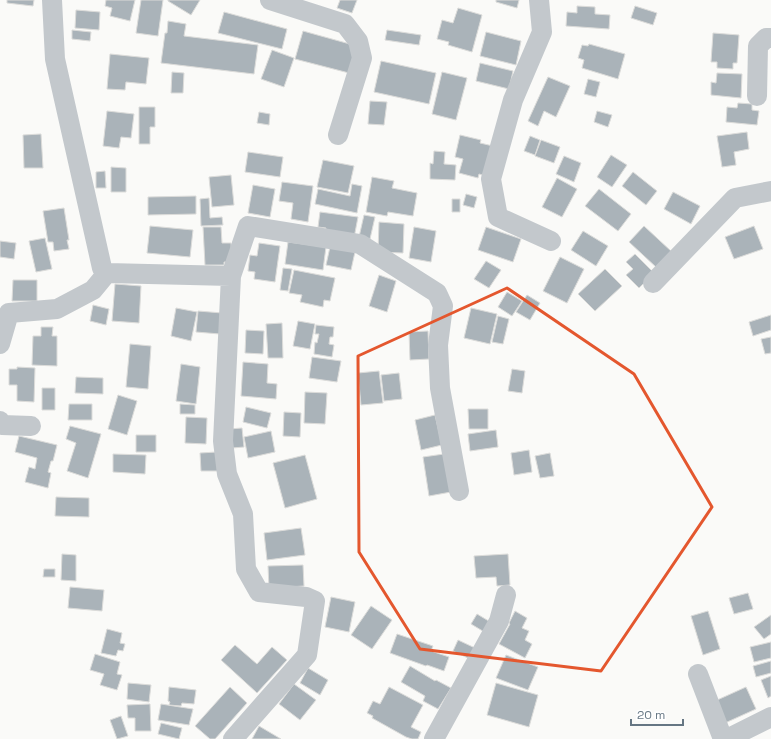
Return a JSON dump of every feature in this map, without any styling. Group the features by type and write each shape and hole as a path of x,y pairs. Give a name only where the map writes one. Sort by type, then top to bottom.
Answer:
{"street":[{"path":"52,0 54,59 102,268 107,273 231,276"},
{"path":"270,0 345,24 358,41 362,58 338,135"},
{"path":"539,0 542,32 513,100 491,179 498,217 551,241"},
{"path":"757,96 758,46 766,38 771,38"},
{"path":"653,283 736,198 771,191"},
{"path":"233,739 307,655 314,601 306,598 259,592 246,569 243,514 228,474 223,441 231,276 248,226 360,244 437,293 443,306 438,344 440,388 459,491"},
{"path":"0,344 9,313 57,309 93,290 107,273"},
{"path":"0,421 2,425 31,426"},
{"path":"434,739 499,621 506,595"},
{"path":"698,674 724,739"},
{"path":"727,739 771,717"}],"highlighted area":[{"path":"507,288 634,374 712,507 601,671 420,649 359,552 358,356"}],"building":[{"path":"7,0 34,0 33,6 7,3"},
{"path":"106,0 135,0 130,21 110,16 112,8 105,6"},
{"path":"141,0 163,0 158,36 136,33"},
{"path":"168,0 200,0 191,15"},
{"path":"340,0 357,0 352,13 337,8"},
{"path":"496,0 519,0 517,8 496,2"},
{"path":"577,6 595,7 595,14 610,15 609,29 566,26 567,12 577,13"},
{"path":"635,6 657,13 653,25 631,18"},
{"path":"458,8 482,15 472,52 448,45 449,42 437,39 442,20 453,23"},
{"path":"76,10 100,12 99,30 75,28"},
{"path":"224,12 287,29 282,49 218,33"},
{"path":"168,21 186,24 184,36 258,45 254,74 161,63"},
{"path":"72,30 91,32 90,41 72,39"},
{"path":"387,30 421,35 419,45 385,40"},
{"path":"303,31 357,46 349,73 295,59"},
{"path":"486,32 521,41 516,65 480,56"},
{"path":"713,33 739,35 737,63 733,63 733,69 717,68 717,62 711,62"},
{"path":"589,44 625,54 618,79 582,68 584,60 578,58 582,45 588,46"},
{"path":"272,50 294,58 284,87 261,79"},
{"path":"110,54 149,58 146,84 126,82 125,90 107,89"},
{"path":"381,61 436,73 429,104 374,92"},
{"path":"480,63 513,71 509,89 476,81"},
{"path":"172,72 184,73 183,93 171,93"},
{"path":"442,72 467,78 456,120 432,114"},
{"path":"717,73 742,74 741,98 711,95 711,82 716,83"},
{"path":"548,77 570,86 556,117 544,111 538,126 528,121"},
{"path":"588,79 600,82 596,97 584,94"},
{"path":"370,101 387,102 384,125 368,124"},
{"path":"738,103 752,104 752,110 759,111 757,125 726,122 727,107 737,108"},
{"path":"139,107 155,107 155,127 150,127 150,144 139,144"},
{"path":"107,111 134,114 131,138 121,137 119,148 103,146"},
{"path":"597,111 612,115 608,127 594,122"},
{"path":"259,112 270,114 269,125 257,123"},
{"path":"747,132 749,149 734,152 736,165 722,167 717,136"},
{"path":"41,134 43,168 24,168 23,135"},
{"path":"460,135 481,140 480,143 493,146 486,176 479,174 478,178 459,173 463,159 455,157"},
{"path":"530,136 540,140 535,155 524,151"},
{"path":"541,140 560,147 554,163 535,156"},
{"path":"434,151 445,152 444,164 456,165 455,180 430,179 430,163 433,164"},
{"path":"248,152 283,157 280,177 245,172"},
{"path":"611,155 627,165 612,187 597,177"},
{"path":"564,156 581,163 574,182 556,174"},
{"path":"323,160 354,166 348,193 317,187"},
{"path":"111,167 126,168 126,192 111,192"},
{"path":"105,171 106,188 96,188 96,172"},
{"path":"633,172 657,191 646,205 622,186"},
{"path":"231,175 234,205 212,207 209,177"},
{"path":"372,177 394,181 392,188 417,193 413,216 388,212 387,216 366,212"},
{"path":"557,178 577,189 562,217 542,207"},
{"path":"282,182 313,186 308,222 291,219 293,203 279,201"},
{"path":"352,184 362,186 357,213 315,204 318,189 350,196"},
{"path":"253,185 275,189 270,217 248,213"},
{"path":"599,189 631,214 618,231 585,206"},
{"path":"673,192 700,206 691,224 664,209"},
{"path":"466,194 477,197 474,208 463,205"},
{"path":"196,196 196,214 148,215 148,197"},
{"path":"209,198 210,218 222,217 223,225 201,226 200,199"},
{"path":"452,199 460,199 460,212 452,212"},
{"path":"64,208 69,249 54,251 53,242 48,242 43,211"},
{"path":"320,212 358,217 354,238 325,234 326,228 318,227"},
{"path":"364,215 375,217 370,239 359,237"},
{"path":"379,222 404,224 403,253 378,252"},
{"path":"150,226 193,230 190,257 147,253"},
{"path":"644,226 672,252 657,268 629,242"},
{"path":"754,226 763,249 734,259 725,237"},
{"path":"203,227 221,227 222,243 231,243 232,262 224,262 224,265 205,265"},
{"path":"414,227 436,231 431,262 409,258"},
{"path":"486,227 521,239 513,262 478,250"},
{"path":"583,231 608,246 596,266 571,250"},
{"path":"45,238 52,269 36,272 29,241"},
{"path":"0,241 16,243 14,259 0,257"},
{"path":"288,242 326,247 323,270 285,264"},
{"path":"259,243 280,246 275,282 254,279 255,272 248,271 250,255 257,256"},
{"path":"330,247 355,252 351,270 326,265"},
{"path":"635,254 654,273 639,288 626,275 633,269 626,262"},
{"path":"560,257 584,269 567,303 543,291"},
{"path":"486,261 501,270 489,288 474,279"},
{"path":"283,268 292,269 288,291 280,290"},
{"path":"605,269 622,286 595,311 578,294"},
{"path":"294,270 335,278 330,301 324,300 323,307 300,302 302,295 289,293"},
{"path":"379,275 396,281 387,312 369,306"},
{"path":"13,280 37,280 37,301 12,301"},
{"path":"115,284 141,286 139,323 112,321"},
{"path":"507,292 522,301 512,316 498,307"},
{"path":"527,295 540,303 530,320 516,312"},
{"path":"93,305 109,309 106,325 90,321"},
{"path":"176,308 197,312 191,341 171,336"},
{"path":"471,308 497,314 490,344 464,338"},
{"path":"198,311 222,313 220,334 196,332"},
{"path":"771,315 771,330 753,336 749,322"},
{"path":"498,316 509,319 503,344 492,342"},
{"path":"298,321 315,324 310,349 293,346"},
{"path":"282,323 283,358 268,358 266,324"},
{"path":"316,325 334,327 333,337 330,337 329,344 334,345 332,357 314,354 315,342 317,343 319,334 315,334"},
{"path":"41,327 53,327 52,336 57,336 57,366 32,365 33,336 41,336"},
{"path":"246,330 264,331 263,354 245,353"},
{"path":"428,331 429,359 410,360 409,332"},
{"path":"771,337 771,353 765,354 761,339"},
{"path":"130,344 151,346 148,389 126,387"},
{"path":"312,357 341,361 337,382 309,378"},
{"path":"243,362 268,364 267,383 277,384 276,399 241,396"},
{"path":"181,364 200,367 196,404 176,401"},
{"path":"17,367 35,368 34,402 17,401 17,385 9,385 9,369 17,369"},
{"path":"512,369 525,371 522,393 508,391"},
{"path":"379,371 383,403 361,405 358,373"},
{"path":"399,373 402,399 384,401 381,375"},
{"path":"76,377 103,378 103,394 75,393"},
{"path":"42,388 55,388 55,410 42,410"},
{"path":"305,392 327,393 325,424 304,423"},
{"path":"118,395 137,401 127,435 108,429"},
{"path":"69,404 92,404 92,420 68,420"},
{"path":"180,404 195,405 195,414 180,414"},
{"path":"246,407 271,413 267,428 243,422"},
{"path":"468,409 488,409 488,429 469,429"},
{"path":"284,412 301,413 300,437 283,436"},
{"path":"435,415 442,445 421,450 415,420"},
{"path":"186,417 207,418 206,444 185,443"},
{"path":"70,426 101,434 88,478 67,471 76,443 66,439"},
{"path":"242,428 244,447 232,448 229,429"},
{"path":"496,430 498,447 470,451 468,434"},
{"path":"271,431 275,452 248,458 244,437"},
{"path":"136,435 156,435 156,452 136,452"},
{"path":"19,436 57,445 53,461 51,461 48,472 51,473 48,488 25,482 29,467 35,469 37,458 15,452"},
{"path":"529,450 532,472 514,475 511,453"},
{"path":"217,452 218,471 201,471 200,453"},
{"path":"550,453 554,476 540,478 535,456"},
{"path":"113,454 146,455 145,474 113,472"},
{"path":"444,454 451,492 429,496 423,457"},
{"path":"305,455 317,499 285,508 273,463"},
{"path":"56,497 89,498 89,517 55,516"},
{"path":"301,528 305,555 267,560 264,533"},
{"path":"62,554 76,555 76,581 61,580"},
{"path":"508,554 510,585 497,586 496,577 476,578 474,556"},
{"path":"303,565 304,586 269,588 268,566"},
{"path":"44,569 55,569 55,577 43,577"},
{"path":"70,587 104,590 102,611 68,608"},
{"path":"748,593 753,609 734,614 729,598"},
{"path":"331,597 355,602 349,632 325,627"},
{"path":"371,606 392,620 372,649 351,635"},
{"path":"515,611 527,618 522,628 529,631 525,640 532,644 525,658 499,644"},
{"path":"708,611 720,649 703,655 691,616"},
{"path":"477,614 492,623 486,633 471,624"},
{"path":"771,615 771,634 764,639 754,627"},
{"path":"107,629 122,633 120,643 125,644 123,651 118,650 116,656 101,653"},
{"path":"397,634 433,646 431,651 449,657 444,671 390,653"},
{"path":"458,640 475,648 470,659 453,651"},
{"path":"771,642 771,658 754,662 750,647"},
{"path":"235,645 257,664 272,647 287,660 257,693 221,660"},
{"path":"95,654 120,662 117,674 122,675 117,690 100,685 104,674 90,670"},
{"path":"506,655 538,667 528,690 496,678"},
{"path":"771,661 771,673 756,677 753,666"},
{"path":"410,666 435,681 436,680 451,688 438,709 423,701 425,696 401,682"},
{"path":"308,668 328,680 320,695 300,683"},
{"path":"771,676 771,696 768,698 761,680"},
{"path":"128,683 151,685 149,702 127,699"},
{"path":"496,683 538,695 529,727 487,715"},
{"path":"294,684 316,700 300,720 279,704"},
{"path":"169,687 196,690 194,704 182,703 181,706 169,705"},
{"path":"230,687 247,703 215,739 210,739 195,726"},
{"path":"389,687 423,705 411,727 421,732 418,739 406,737 372,718 373,716 367,713 373,701 380,704"},
{"path":"746,687 756,709 725,723 715,701"},
{"path":"150,704 151,731 135,731 135,718 128,718 127,705"},
{"path":"161,704 193,709 189,725 158,720"},
{"path":"121,716 128,736 117,739 110,720"},
{"path":"161,723 182,728 179,739 158,734"},
{"path":"259,726 281,739 252,739"}]}
